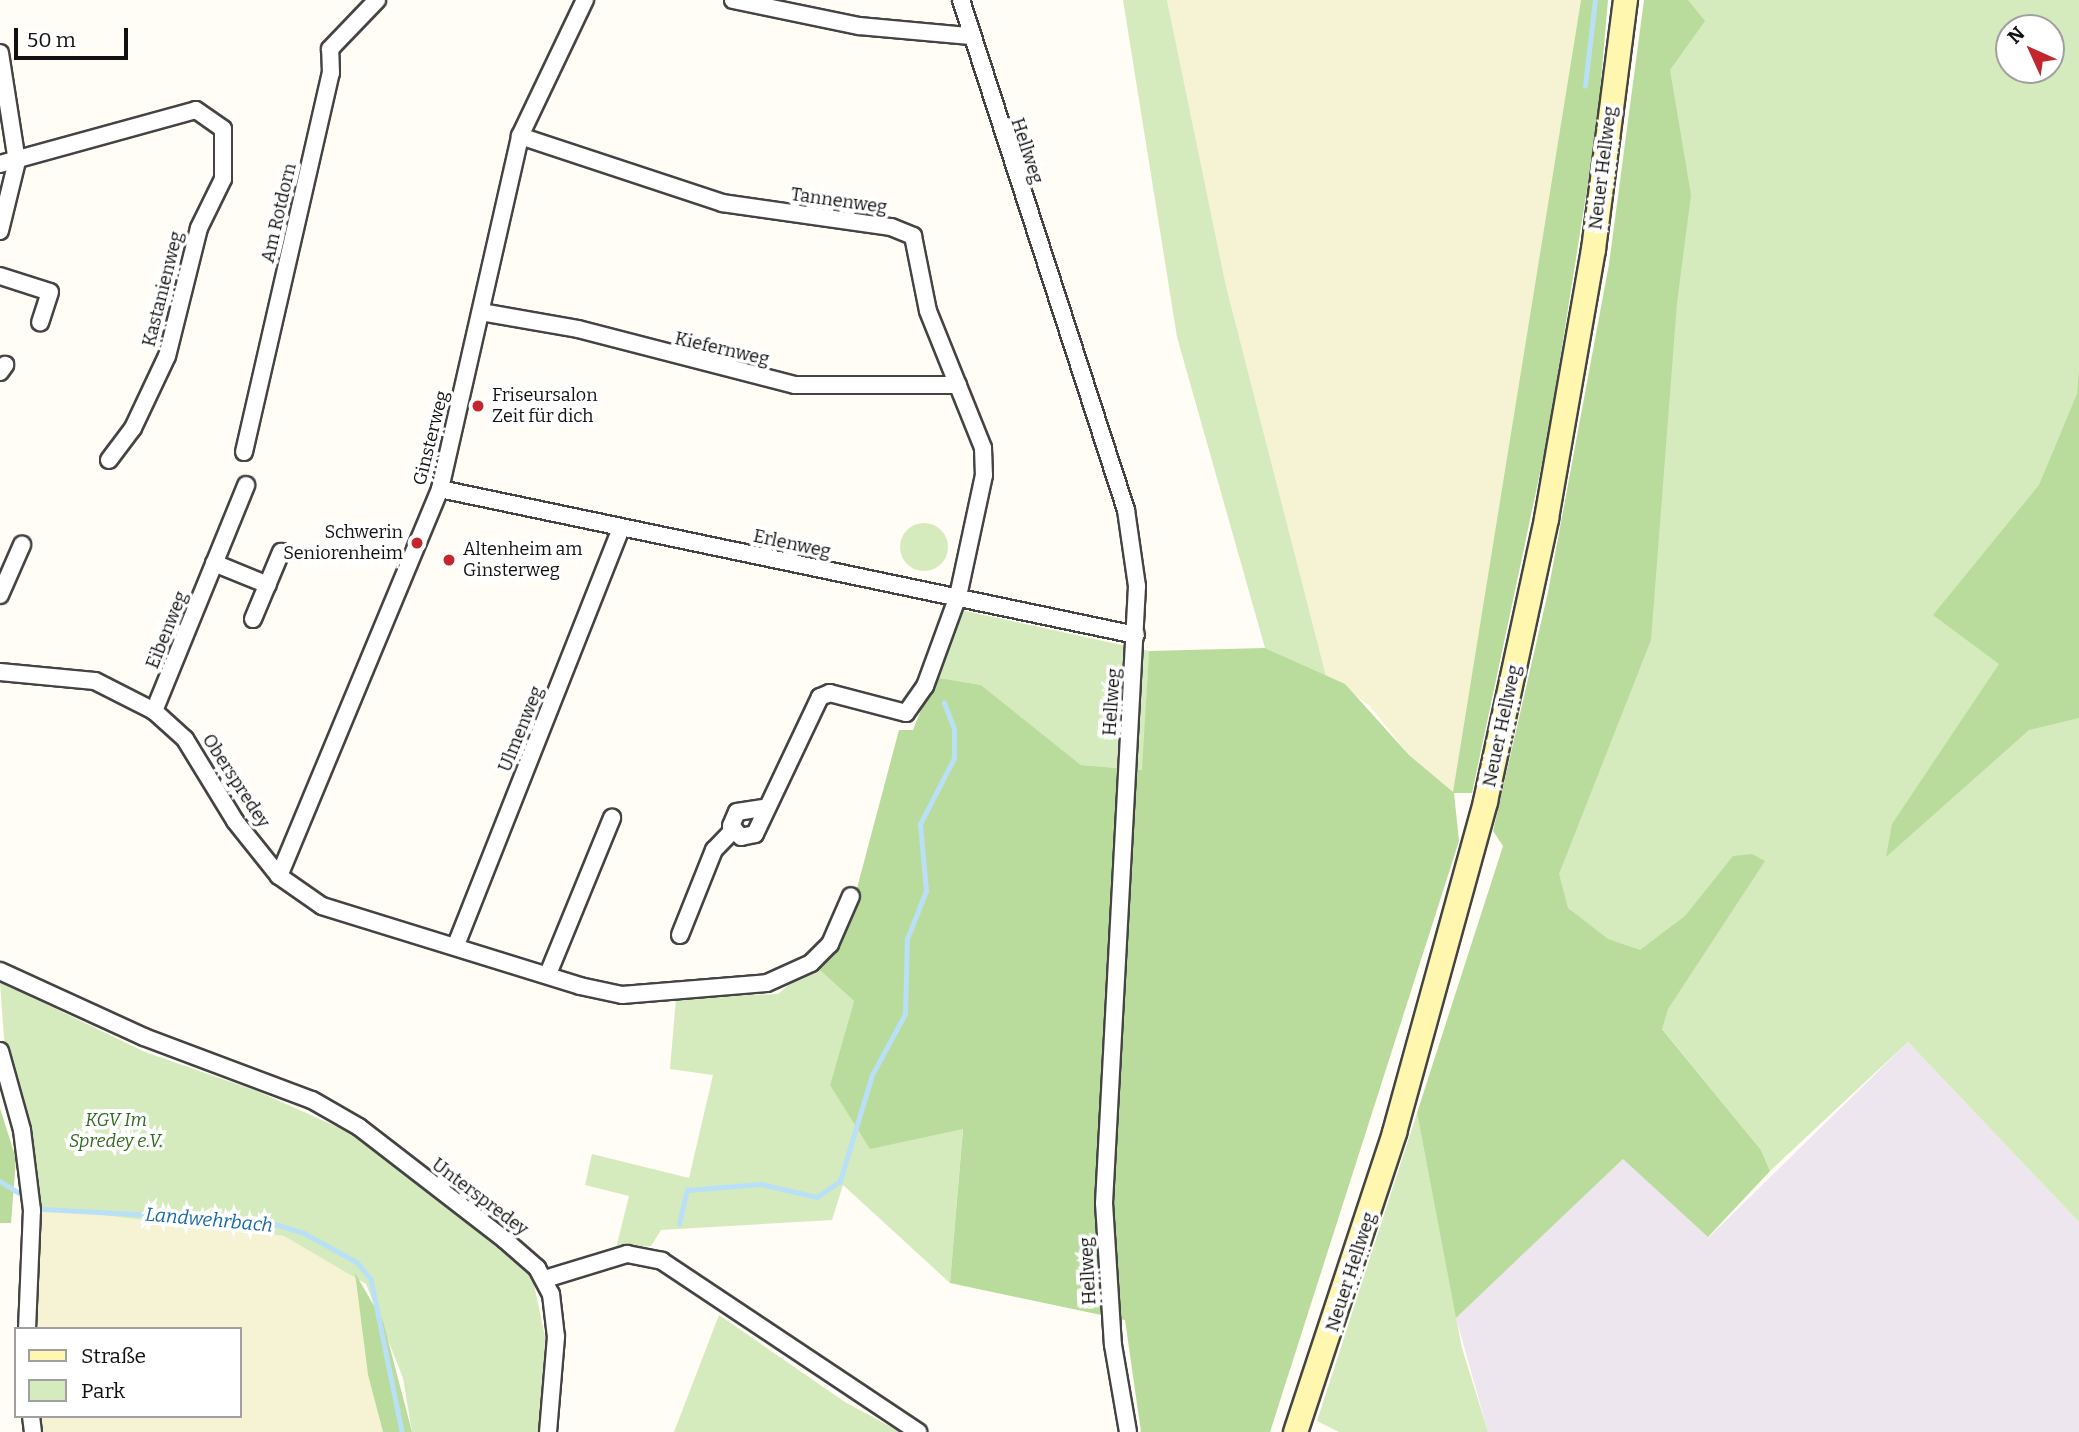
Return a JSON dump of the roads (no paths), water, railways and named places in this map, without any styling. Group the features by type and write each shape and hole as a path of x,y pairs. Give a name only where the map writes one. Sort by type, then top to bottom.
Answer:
{"main road":[{"name":"Neuer Hellweg","path":"1304,1429 1394,1132 1485,801 1548,505 1592,249 1625,0"}],"street":[{"name":"Am Rotdorn","path":"244,452 331,73 330,49 377,0"},
{"name":"Ginsterweg","path":"279,876 440,489 520,136 585,0"},
{"path":"733,0 758,3 859,26 968,36"},
{"name":"Hellweg","path":"961,0 968,36 1126,510 1137,586 1104,1203 1113,1345 1128,1432"},
{"path":"0,52 17,161 0,232"},
{"name":"Kastanienweg","path":"17,161 196,110 223,129 223,179 199,228 167,356 140,416 109,460"},
{"name":"Tannenweg","path":"520,136 722,204 891,227 913,236 928,311 983,448 984,475 958,596 925,686 906,713 830,693 820,697 755,834 741,837 734,829 714,850 680,934"},
{"path":"0,164 17,161"},
{"path":"0,276 50,292 40,322"},
{"name":"Kiefernweg","path":"481,312 578,329 795,385 958,385"},
{"name":"Eibenweg","path":"154,711 246,485"},
{"name":"Erlenweg","path":"440,489 1136,635"},
{"name":"Ulmenweg","path":"456,945 621,528"},
{"path":"0,596 22,545"},
{"path":"253,619 281,552"},
{"path":"215,563 268,585"},
{"name":"Oberspredey","path":"0,672 95,681 154,711 185,739 235,821 279,876 322,906 622,995 767,982 811,963 830,944 850,896"},
{"path":"548,974 612,818"},
{"name":"Unterspredey","path":"0,971 334,1111 505,1240 545,1279"},
{"path":"0,1051 22,1130 32,1210 27,1327"},
{"path":"548,1432 556,1338 545,1279 627,1254 662,1261 918,1432"}],"waterway":[{"path":"1585,86 1595,0"},
{"path":"679,1224 687,1190 761,1184 817,1197 840,1181 872,1075 905,1014 907,939 926,891 920,824 954,758 954,729 944,703"},
{"name":"Landwehrbach","path":"0,1181 24,1196"},
{"name":"Landwehrbach","path":"43,1209 265,1221 304,1233 357,1262 371,1279 402,1432"}],"place":[{"name":"Friseursalon Zeit für dich","path":"478,406"},
{"name":"Schwerin Seniorenheim","path":"417,543"},
{"name":"Altenheim am Ginsterweg","path":"449,560"}],"park label":[{"name":"KGV Im Spredey e.V.","path":"116,1131"}]}
